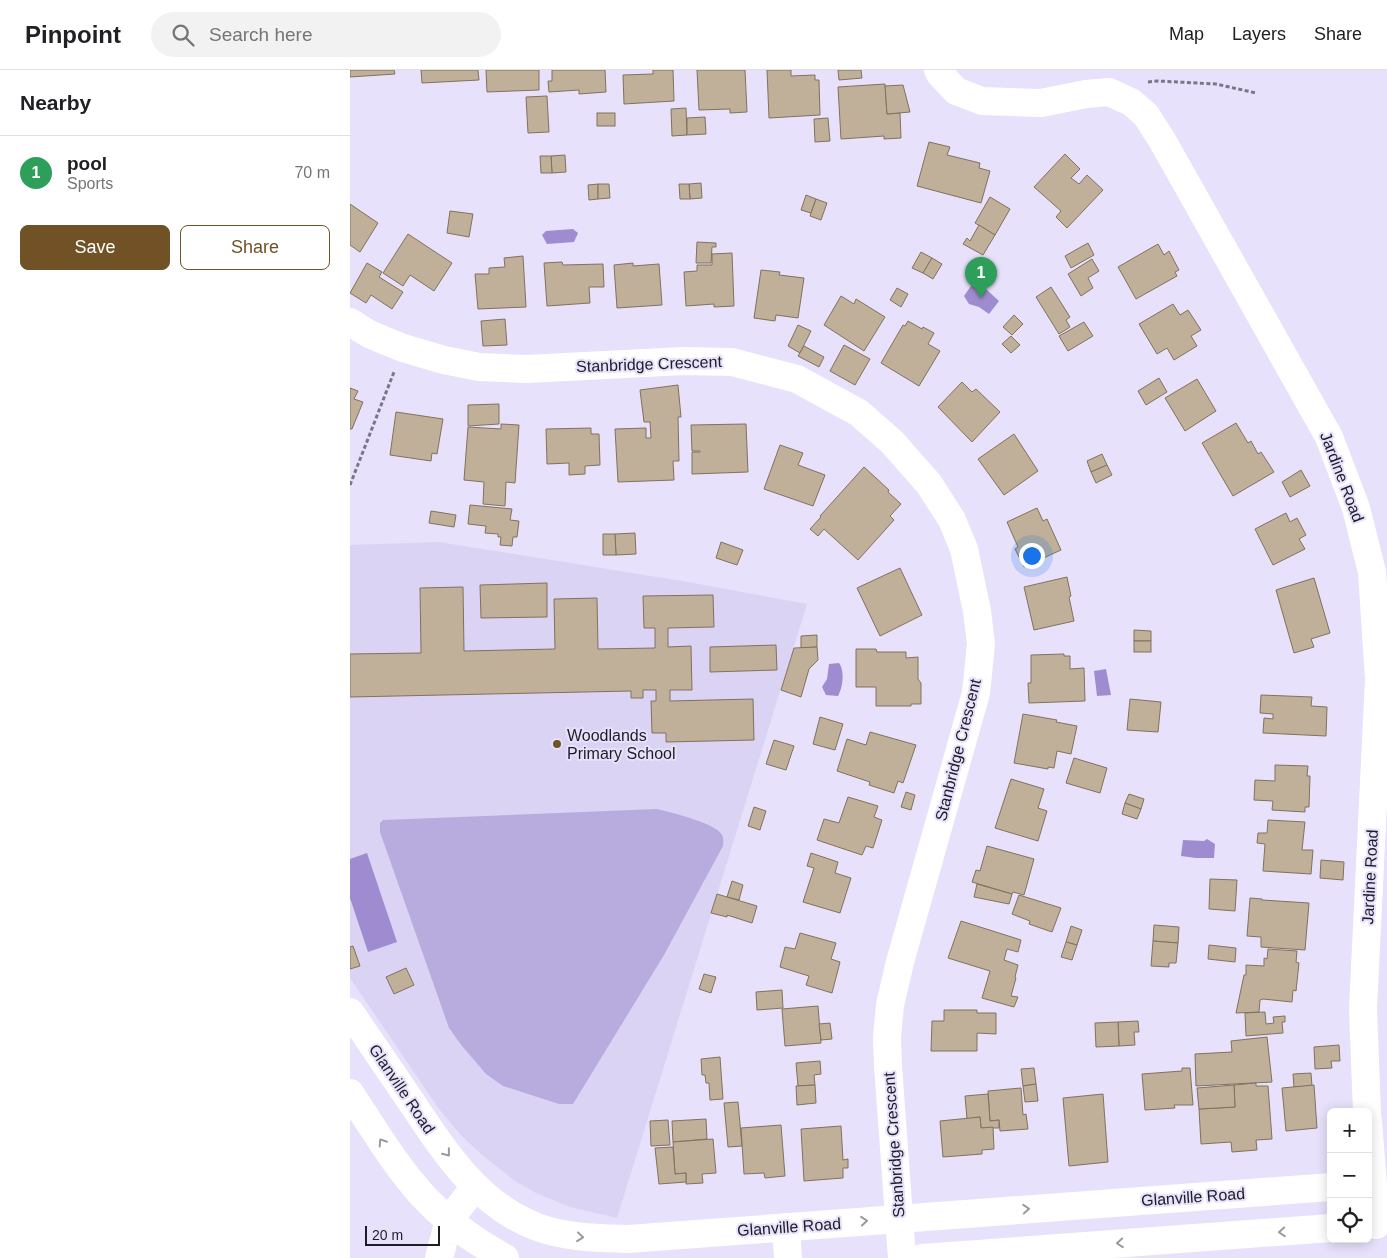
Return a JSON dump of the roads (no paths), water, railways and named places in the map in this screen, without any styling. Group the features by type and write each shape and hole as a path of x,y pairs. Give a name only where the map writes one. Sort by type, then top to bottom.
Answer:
{"street":[{"name":"Jardine Road","path":"938,70 956,91 982,101 1041,103 1086,94 1109,92 1131,102 1141,111 1162,140 1329,437 1356,508 1372,572 1379,679 1363,1009 1367,1108"},
{"name":"Stanbridge Crescent","path":"350,322 370,334 403,348 444,360 478,367 526,369 684,361 732,362 797,379 859,413 885,436 929,484 952,520 964,549 972,577 981,644 976,693 900,962 890,1005 887,1037 888,1066 902,1258"},
{"name":"Glanville Road","path":"350,1012 438,1142 475,1187 502,1210 537,1227 577,1237 628,1239 1327,1187"},
{"path":"350,1093 390,1154 423,1196 449,1220 484,1246 505,1258"},
{"path":"1372,1152 1376,1183 1377,1224"},
{"path":"438,1258 449,1220 475,1187"},
{"path":"786,1228 788,1258"},
{"path":"922,1258 1327,1228"}],"place":[{"name":"pool","path":"981,298"},
{"name":"Woodlands Primary School","path":"557,744"}]}
